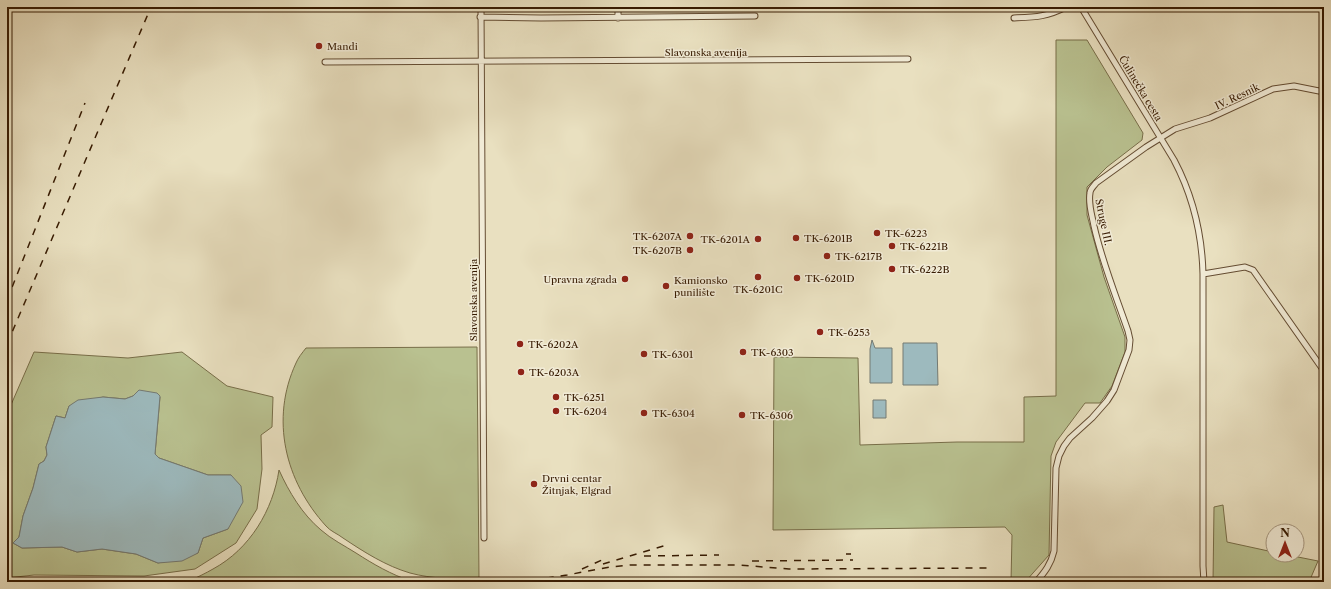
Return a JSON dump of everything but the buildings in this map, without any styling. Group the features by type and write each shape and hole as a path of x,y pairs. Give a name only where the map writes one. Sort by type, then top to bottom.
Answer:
{"street":[{"name":"Slavonska avenija","path":"481,7 484,538"},
{"path":"618,7 618,18"},
{"path":"1014,18 1042,17 1053,14 1066,7"},
{"name":"Čulinečka cesta","path":"1081,7 1174,160 1183,178 1198,224 1202,249 1203,274 1204,582"},
{"path":"480,17 618,18 755,16"},
{"name":"Slavonska avenija","path":"325,62 908,59"},
{"name":"IV. Resnik","path":"1161,139 1175,129 1210,118 1273,89 1294,86 1324,92"},
{"name":"Struge III.","path":"1036,582 1047,570 1052,560 1054,551 1056,468 1059,456 1070,438 1092,418 1107,401 1114,390 1126,359 1130,340 1098,244 1091,212 1089,198 1090,190 1096,182 1146,147 1161,139"},
{"path":"1203,274 1245,267 1253,270 1324,371"}],"green space":[{"path":"1056,40 1087,40 1143,133 1142,140 1107,167 1087,187 1087,215 1104,277 1125,337 1125,352 1112,386 1100,403 1085,403 1056,442 1051,456 1049,555 1025,582 1011,582 1012,535 1005,527 773,530 774,357 858,358 860,445 957,442 1024,442 1024,397 1056,396"},
{"path":"477,347 479,579 435,578 410,573 392,567 375,558 326,526 300,489 286,449 283,427 284,406 288,384 297,361 306,348"},
{"path":"34,352 128,358 182,352 227,386 273,397 272,427 261,435 262,469 257,509 236,543 195,569 144,576 34,575 7,578 7,414","holes":["133,396 160,397 155,454 159,458 208,475 231,475 228,529 203,538 198,553 158,563 136,554 102,549 77,552 62,547 22,548 13,543 19,537 23,516 33,488 39,464 44,461 47,455 46,447 56,416 65,418 69,406 103,397 125,399"]},
{"path":"279,470 297,502 314,524 321,530 376,565 397,576 411,581 329,579 191,580 226,561 249,539 265,514 276,485"},
{"path":"1223,505 1227,542 1265,550 1265,563 1305,563 1305,558 1318,561 1309,582 1213,582 1214,507"}],"water":[{"path":"872,340 875,348 892,348 892,383 870,383 870,349"},
{"path":"903,343 937,343 938,385 903,385"},
{"path":"139,390 157,393 160,396 155,454 159,458 208,475 231,475 241,486 243,502 228,529 203,538 198,553 182,561 158,563 136,554 102,549 77,552 62,547 22,548 13,543 19,537 23,516 33,488 39,464 44,461 47,455 46,447 56,416 65,418 69,406 78,400 103,397 125,399 133,396"},
{"path":"873,400 886,400 886,418 873,418"}],"railway":[{"path":"7,344 151,7"},
{"path":"7,300 85,103"},
{"path":"603,564 670,544"},
{"path":"846,554 851,554"},
{"path":"644,556 719,555"},
{"path":"582,569 604,559"},
{"path":"752,561 853,560"},
{"path":"519,582 630,565 739,565 789,569 990,568"},
{"path":"560,581 875,582"}],"place":[{"name":"Mandi","path":"319,46"},
{"name":"TK-6223","path":"877,233"},
{"name":"TK-6207A","path":"690,236"},
{"name":"TK-6201B","path":"796,238"},
{"name":"TK-6201A","path":"758,239"},
{"name":"TK-6221B","path":"892,246"},
{"name":"TK-6207B","path":"690,250"},
{"name":"TK-6217B","path":"827,256"},
{"name":"TK-6222B","path":"892,269"},
{"name":"TK-6201C","path":"758,277"},
{"name":"TK-6201D","path":"797,278"},
{"name":"Upravna zgrada","path":"625,279"},
{"name":"Kamionsko punilište","path":"666,286"},
{"name":"TK-6253","path":"820,332"},
{"name":"TK-6202A","path":"520,344"},
{"name":"TK-6303","path":"743,352"},
{"name":"TK-6301","path":"644,354"},
{"name":"TK-6203A","path":"521,372"},
{"name":"TK-6251","path":"556,397"},
{"name":"TK-6204","path":"556,411"},
{"name":"TK-6304","path":"644,413"},
{"name":"TK-6306","path":"742,415"},
{"name":"Drvni centar Žitnjak, Elgrad","path":"534,484"}]}
